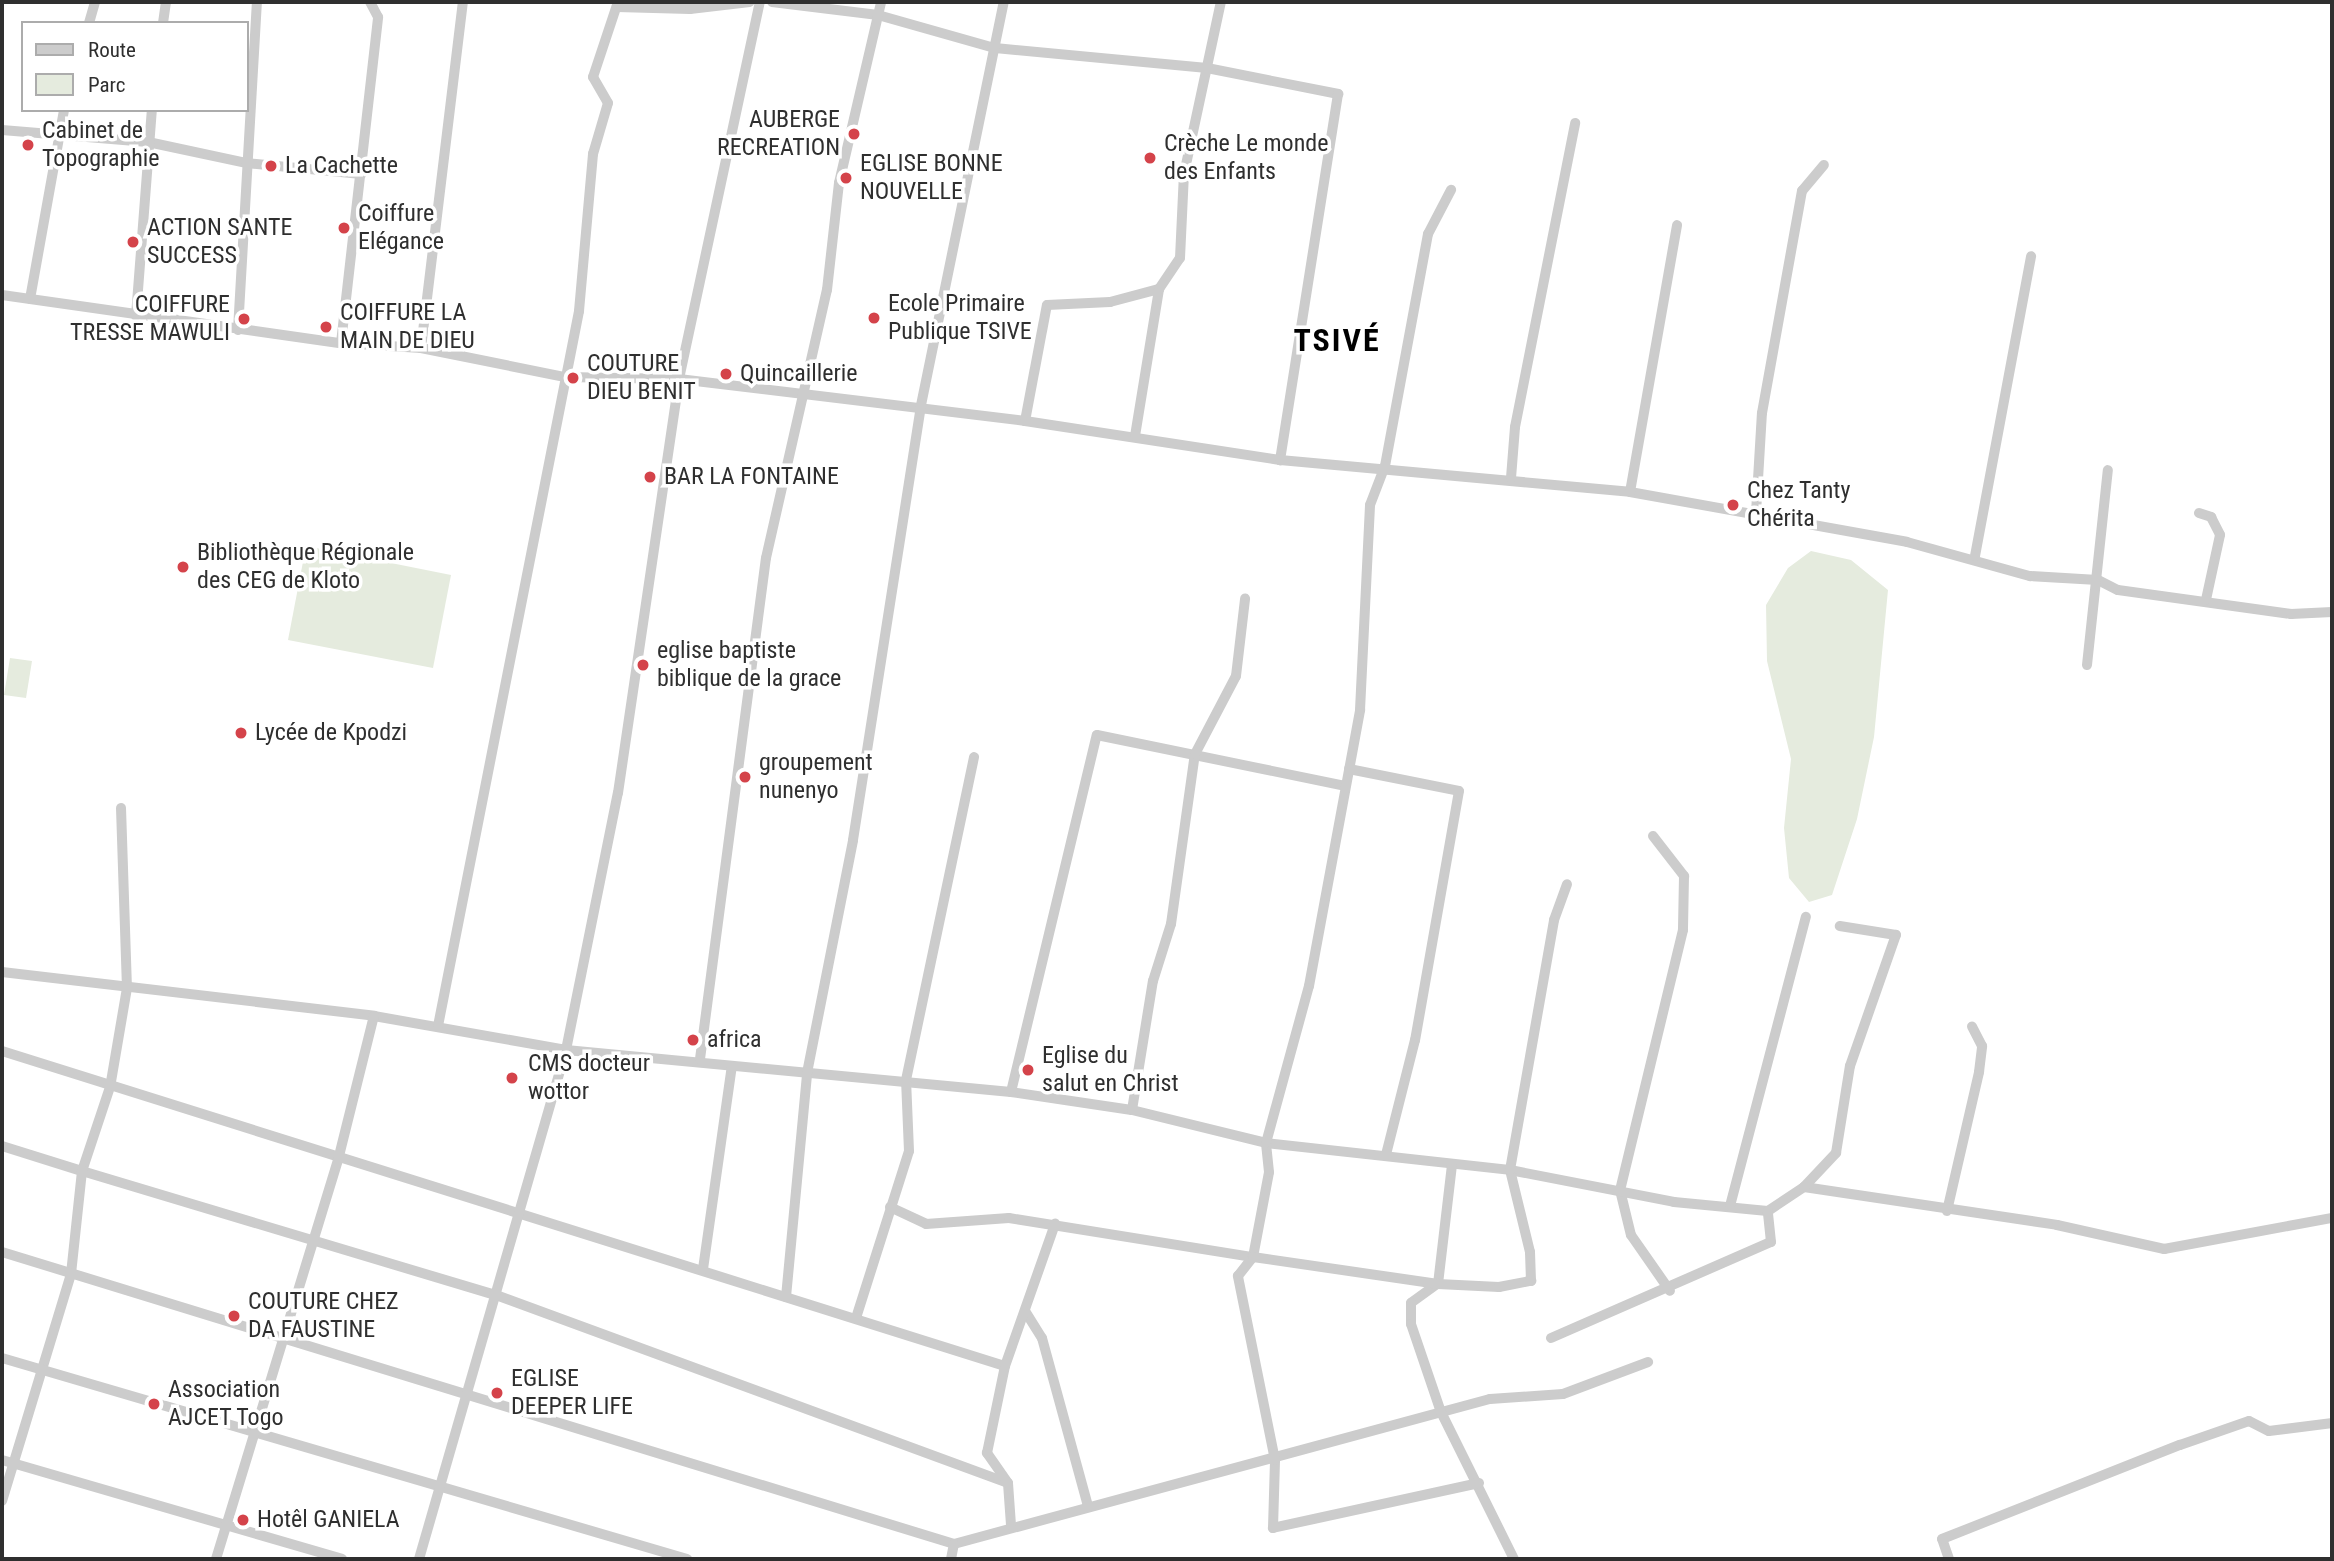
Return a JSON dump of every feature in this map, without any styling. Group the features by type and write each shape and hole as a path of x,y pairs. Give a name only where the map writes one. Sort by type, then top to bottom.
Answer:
{"street":[{"path":"90,21 95,2"},
{"path":"163,21 166,2"},
{"path":"238,330 257,2"},
{"path":"341,343 378,17 370,2"},
{"path":"421,348 463,2"},
{"path":"438,1026 579,311 593,154 608,103 593,77 617,4 690,9 750,2"},
{"path":"419,1559 566,1050 618,793 679,379 760,2"},
{"path":"772,2 877,15 995,48 1207,68 1338,94 1280,460"},
{"path":"700,1059 766,558 827,290 839,183 881,2"},
{"path":"786,1297 807,1073 853,840 920,410 1004,2"},
{"path":"1135,436 1159,289 1181,258 1184,174 1221,2"},
{"path":"30,299 63,112"},
{"path":"136,316 152,112"},
{"path":"1511,478 1515,428 1575,123"},
{"path":"2,130 148,142 246,163 361,174"},
{"path":"1756,513 1762,413 1802,191 1824,165"},
{"path":"1451,190 1428,234 1385,466 1370,505 1360,710 1309,986 1266,1143 1269,1172 1253,1257 1238,1276 1275,1460 1269,1524 1278,1529 1479,1483"},
{"path":"1630,492 1676,225"},
{"path":"1975,556 2031,256"},
{"path":"1025,421 1047,305 1110,302 1159,289"},
{"path":"2,295 238,330 341,343 421,348 565,377 679,379 1025,421 1280,460 1385,466 1630,492 1756,513 1975,556 2031,576 2098,580 2118,590 2206,600 2291,614 2332,612"},
{"path":"2087,665 2098,580 2097,536 2108,470"},
{"path":"2199,513 2211,517 2220,535 2206,600"},
{"path":"1132,1110 1153,981 1171,923 1195,754 1236,676 1245,599"},
{"path":"1011,1091 1097,735 1345,786"},
{"path":"856,1318 909,1151 906,1080 974,757"},
{"path":"1349,769 1459,791 1415,1040 1386,1155"},
{"path":"2,1501 7,1462 41,1370 71,1274 82,1171 110,1087 127,988 121,808"},
{"path":"1653,836 1684,876 1684,919 1620,1190 1631,1235 1670,1291"},
{"path":"890,1207 926,1224 1009,1217 1438,1284 1499,1287 1531,1281 1531,1252 1510,1170 1554,920 1567,884"},
{"path":"1730,1206 1805,916"},
{"path":"2,972 374,1016 566,1050 700,1059 732,1066 1011,1091 1132,1110 1266,1143 1510,1170 1620,1190 1768,1210 1804,1186 1836,1153 1850,1066 1896,935 1840,926"},
{"path":"216,1559 338,1160 374,1016"},
{"path":"1947,1211 1979,1072 1982,1046 1972,1026"},
{"path":"2,1051 519,1217 703,1269 1005,1366"},
{"path":"703,1269 732,1066"},
{"path":"2,1146 496,1295 1008,1483"},
{"path":"1452,1165 1438,1284 1409,1312 1441,1412 1479,1483 1514,1559"},
{"path":"1804,1186 1947,1211 2057,1225 2164,1248 2332,1218"},
{"path":"1551,1339 1670,1291 1771,1242 1768,1210"},
{"path":"1011,1525 1008,1483 987,1453 1005,1366 1055,1224"},
{"path":"2,1252 954,1544 1087,1503 1275,1460 1320,1442 1490,1399 1563,1395 1647,1362"},
{"path":"1025,1311 1042,1338 1087,1503"},
{"path":"2,1359 687,1559"},
{"path":"1949,1559 1942,1539 2180,1445 2249,1422 2269,1431 2332,1423"},
{"path":"7,1462 342,1559"},
{"path":"951,1559 954,1544"}],"green space":[{"path":"306,546 451,575 433,668 288,640"},
{"path":"1811,551 1851,560 1888,590 1874,737 1857,819 1832,895 1809,902 1789,878 1784,828 1791,759 1767,661 1766,605 1788,568"},
{"path":"10,658 32,661 26,698 4,695"}],"place":[{"name":"AUBERGE RECREATION","path":"854,134"},
{"name":"Cabinet de Topographie","path":"28,145"},
{"name":"Crèche Le monde des Enfants","path":"1150,158"},
{"name":"La Cachette","path":"271,166"},
{"name":"EGLISE BONNE NOUVELLE","path":"846,178"},
{"name":"Coiffure Elégance","path":"344,228"},
{"name":"ACTION SANTE SUCCESS","path":"133,242"},
{"name":"Ecole Primaire Publique TSIVE","path":"874,318"},
{"name":"COIFFURE TRESSE MAWULI","path":"244,319"},
{"name":"COIFFURE LA MAIN DE DIEU","path":"326,327"},
{"name":"Quincaillerie","path":"726,374"},
{"name":"COUTURE DIEU BENIT","path":"573,378"},
{"name":"BAR LA FONTAINE","path":"650,477"},
{"name":"Chez Tanty Chérita","path":"1733,505"},
{"name":"Bibliothèque Régionale des CEG de Kloto","path":"183,567"},
{"name":"eglise baptiste biblique de la grace","path":"643,665"},
{"name":"Lycée de Kpodzi","path":"241,733"},
{"name":"groupement nunenyo","path":"745,777"},
{"name":"africa","path":"693,1040"},
{"name":"Eglise du salut en Christ","path":"1028,1070"},
{"name":"CMS docteur wottor","path":"512,1078"},
{"name":"COUTURE CHEZ DA FAUSTINE","path":"234,1316"},
{"name":"EGLISE DEEPER LIFE","path":"497,1393"},
{"name":"Association AJCET Togo","path":"154,1404"},
{"name":"Hotêl GANIELA","path":"243,1520"}],"district":[{"name":"TSIVÉ","path":"1337,340"}]}
